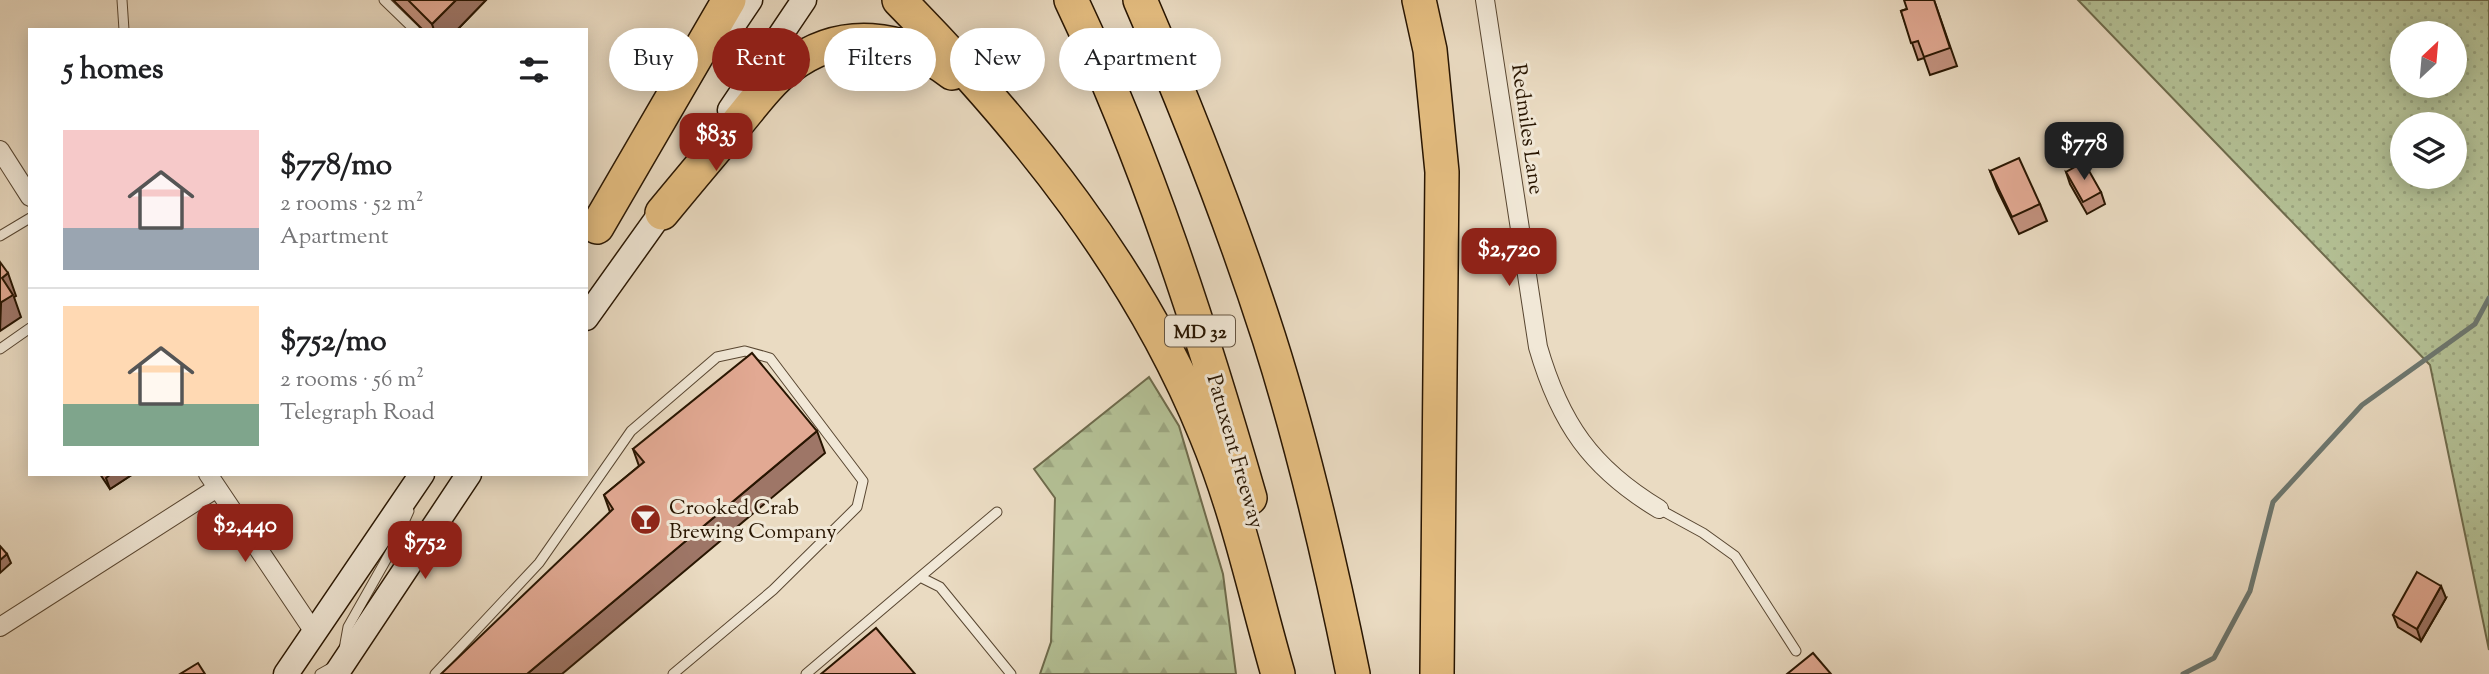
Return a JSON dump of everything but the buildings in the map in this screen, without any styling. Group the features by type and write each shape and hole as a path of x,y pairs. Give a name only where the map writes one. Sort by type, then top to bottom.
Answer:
{"highway":[{"path":"591,234 729,0"},
{"path":"899,0 1008,120 1104,245 1174,362 1206,436 1235,516 1278,674"},
{"name":"Patuxent Freeway","path":"1071,0 1127,128 1166,229 1209,357 1254,511 1291,674"},
{"name":"MD 32","path":"1140,0 1185,103 1224,205 1269,340 1311,487 1353,674"},
{"path":"1419,0 1430,50 1442,172 1437,674"},
{"path":"662,213 787,68 808,53 839,42 865,39 891,41 913,48 945,67 1008,120"}],"main road":[{"path":"591,234 750,0"},
{"path":"588,315 662,213 804,0"},
{"path":"286,674 422,476"},
{"path":"343,670 468,476"}],"street":[{"name":"Redmiles Lane","path":"1485,0 1536,334 1546,374 1557,404 1585,447 1617,481 1659,509"},
{"path":"0,150 28,194"},
{"path":"0,627 212,481 314,632"}],"lane":[{"path":"122,0 124,28"},
{"path":"384,0 413,28"},
{"path":"0,236 28,219"},
{"path":"0,349 28,329"},
{"path":"435,674 539,563 631,431 718,356 745,351 770,358 863,481 857,507 774,590 673,674"},
{"path":"320,674 343,670 343,642 348,627 391,551 422,476"},
{"path":"1659,509 1703,533 1735,556 1796,651"},
{"path":"806,674 997,512"},
{"path":"919,577 940,587 1011,674"}],"green space":[{"path":"2078,0 2489,0 2489,650 2430,365"},
{"path":"1149,377 1179,426 1223,574 1236,674 1040,674 1051,642 1055,498 1034,469"}],"waterway":[{"path":"2183,674 2214,658 2250,591 2273,502 2362,405 2475,324 2489,298"}],"place":[{"name":"Crooked Crab Brewing Company","path":"646,519"}]}
